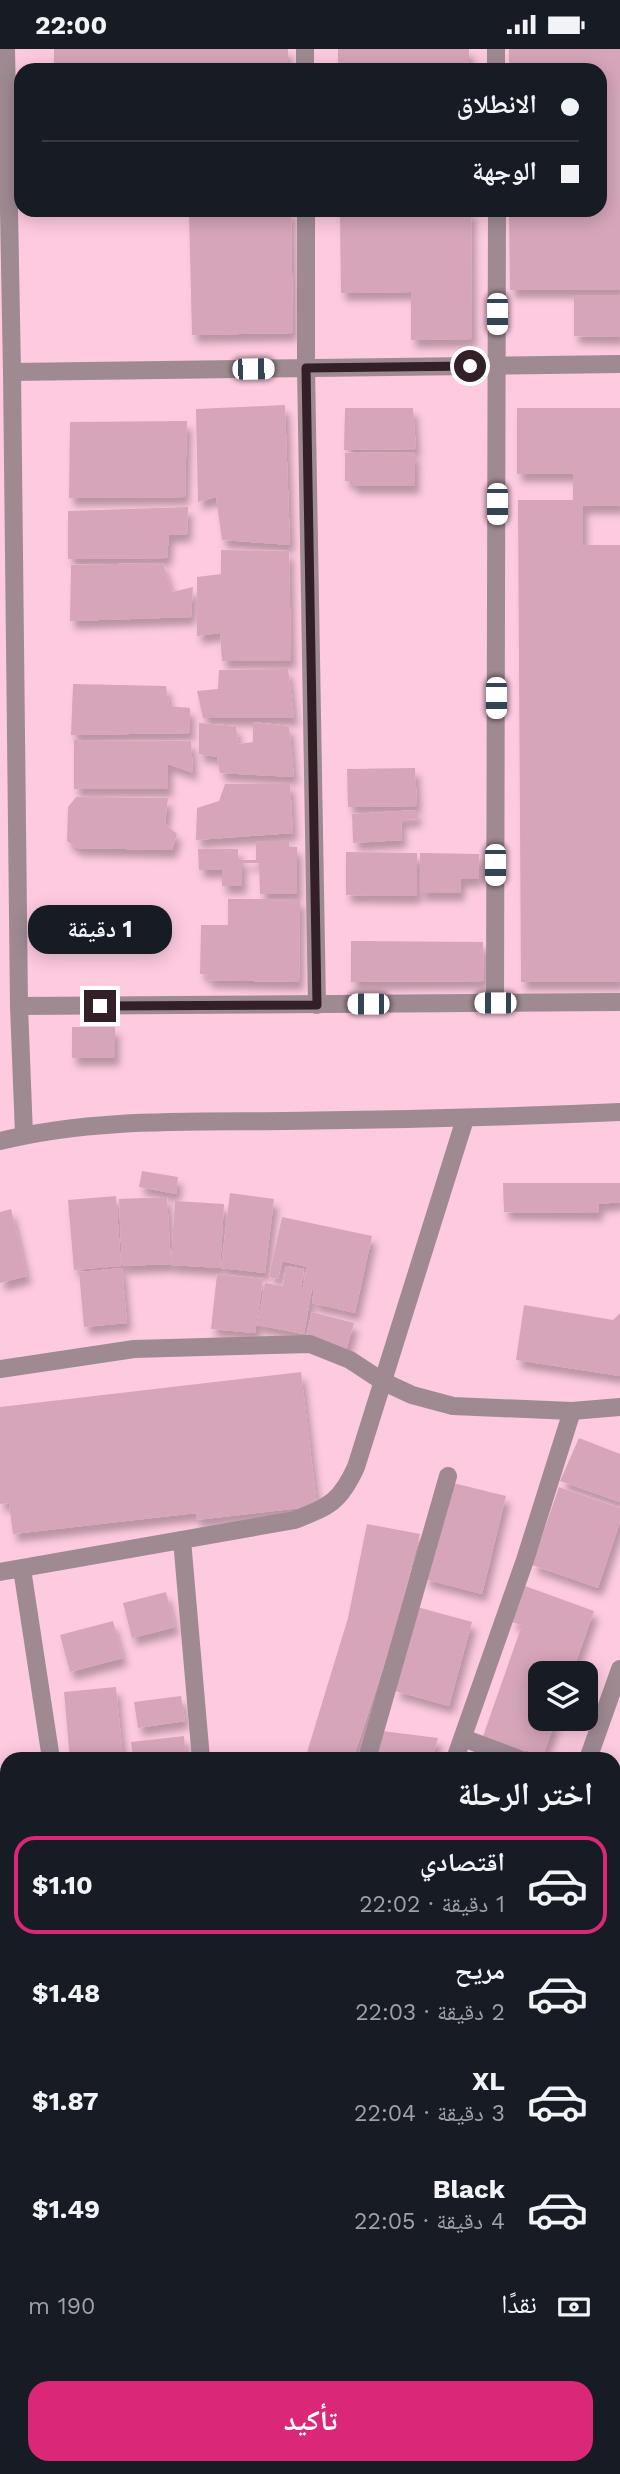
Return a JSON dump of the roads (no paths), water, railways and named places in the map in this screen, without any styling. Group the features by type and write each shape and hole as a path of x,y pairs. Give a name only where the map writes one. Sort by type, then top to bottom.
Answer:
{"street":[{"path":"6,49 6,290 12,372 6,513 24,1135"},
{"path":"306,217 306,368 317,1005"},
{"path":"495,1003 497,217"},
{"path":"12,372 620,364"},
{"path":"19,1006 620,1002"},
{"path":"0,1141 86,1126 146,1122 464,1119 620,1112"},
{"path":"0,1572 295,1520 328,1507 346,1488 356,1467 464,1119"},
{"path":"0,1369 134,1349 310,1344 350,1360 382,1381 412,1395 453,1406 572,1411 620,1407"},
{"path":"458,1752 525,1560 572,1411"},
{"path":"369,1752 448,1476"},
{"path":"182,1540 200,1752"},
{"path":"22,1569 50,1752"},
{"path":"590,1752 620,1669"},
{"path":"463,1738 500,1752"}]}
